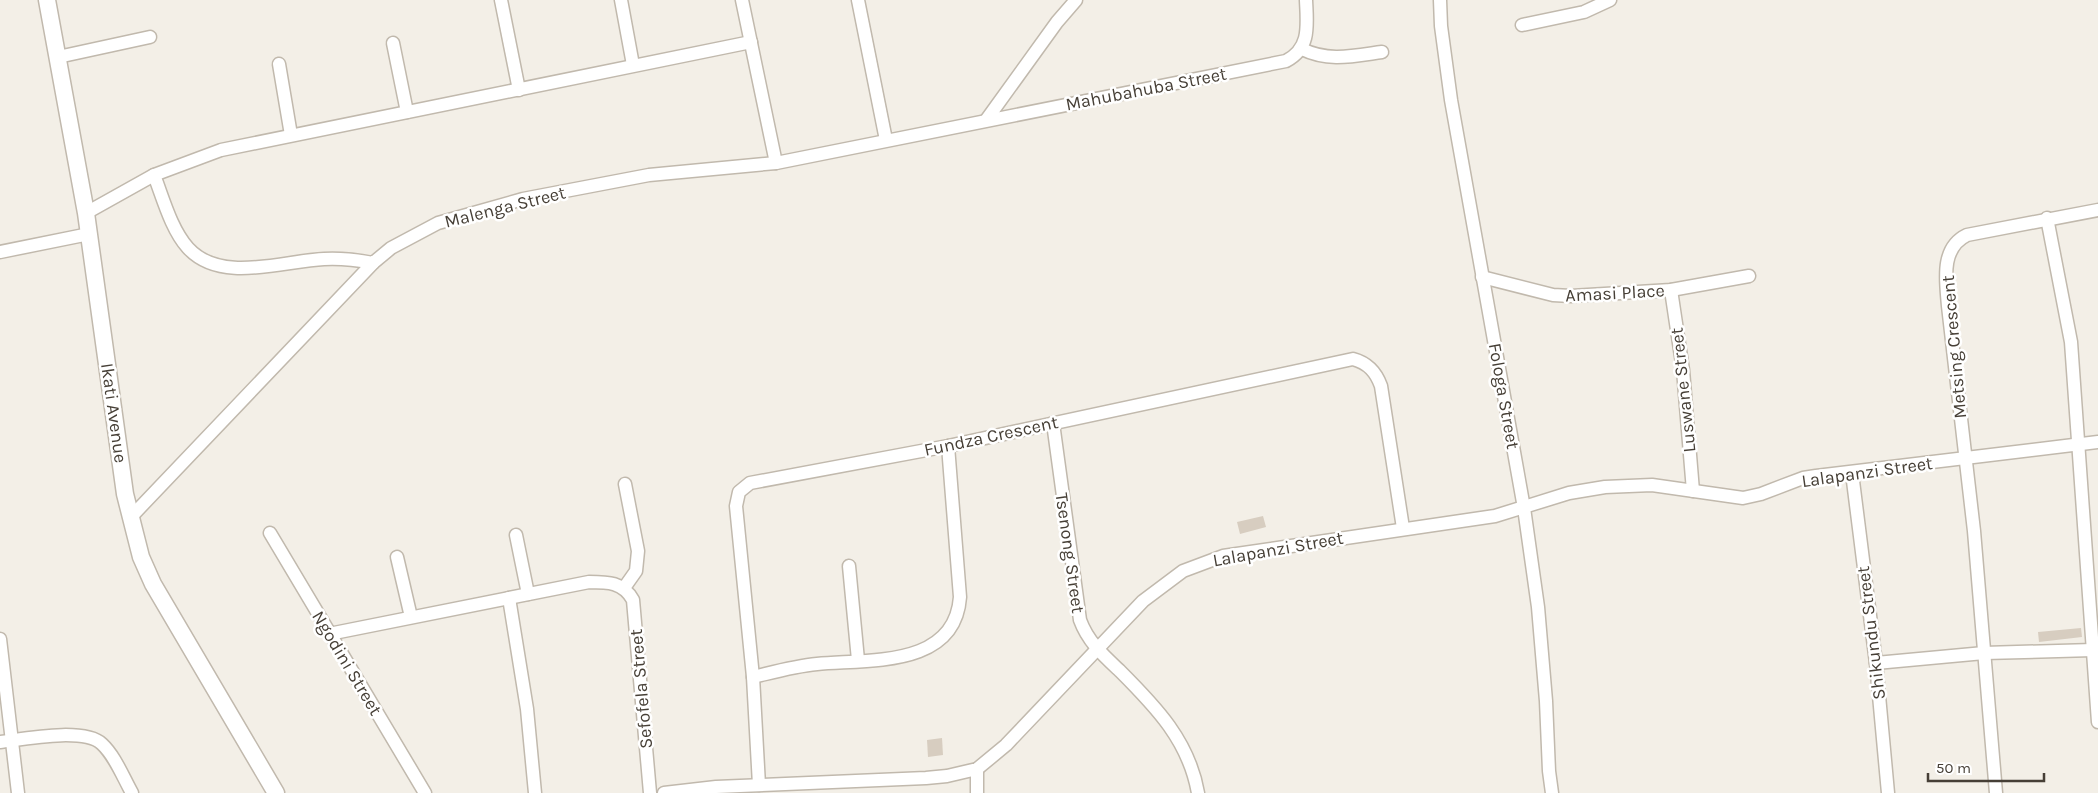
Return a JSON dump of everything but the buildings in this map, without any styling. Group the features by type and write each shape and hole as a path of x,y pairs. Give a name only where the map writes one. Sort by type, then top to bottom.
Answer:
{"street":[{"name":"Ikati Avenue","path":"47,0 86,213 130,518 141,558 153,584 276,793"},
{"path":"501,0 519,90"},
{"path":"621,0 633,65"},
{"path":"742,0 776,163"},
{"path":"858,0 886,140"},
{"path":"987,119 1057,22 1076,0"},
{"path":"1306,0 1308,28 1302,49 1315,56 1336,58 1382,52"},
{"name":"Fologa Street","path":"1440,0 1440,26 1450,100 1524,508 1542,648 1552,793"},
{"path":"1522,25 1584,12 1610,0"},
{"path":"58,57 150,37"},
{"path":"86,213 154,175 221,150 750,42"},
{"path":"393,43 408,112"},
{"name":"Mahubahuba Street","path":"987,119 1274,64 1292,57 1302,49"},
{"path":"280,64 291,135"},
{"name":"Malenga Street","path":"130,518 373,262 391,248 431,226 486,208 649,175 776,163 987,119"},
{"path":"154,175 182,239 202,259 247,269 322,259 342,258 373,262"},
{"name":"Metsing Crescent","path":"1965,458 1946,280 1951,249 1955,243 1967,235 2047,218 2098,210"},
{"path":"2047,218 2060,292 2069,327 2085,555 2094,644 2098,722"},
{"path":"0,252 89,234"},
{"name":"Amasi Place","path":"1482,277 1562,296 1671,290 1749,276"},
{"name":"Luswane Street","path":"1671,290 1683,370 1693,490"},
{"name":"Fundza Crescent","path":"759,784 753,677 736,506 739,492 755,481 948,446 1335,361 1353,359 1363,362 1378,377 1381,386 1404,528"},
{"name":"Tsenong Street","path":"1053,423 1077,608 1084,631 1097,649 1167,721 1188,760 1198,793"},
{"name":"Lalapanzi Street","path":"664,793 759,784 874,787 948,776 977,769 1006,745 1144,601 1183,571 1203,562 1250,551 1488,517 1524,508 1569,493 1605,487 1652,484 1732,497 1752,497 1803,478 2098,442"},
{"path":"753,677 797,667 897,657 925,650 937,643 955,621 959,610 960,581 948,446"},
{"path":"1965,458 1976,552 1996,787"},
{"name":"Shikundu Street","path":"1852,473 1876,663 1888,793"},
{"path":"329,634 588,582 606,582 624,588 636,571 638,550 625,484"},
{"name":"Ngodini Street","path":"270,533 425,793"},
{"path":"516,535 528,594"},
{"path":"397,557 411,617"},
{"path":"850,566 858,660"},
{"name":"Sefofela Street","path":"624,588 632,600 635,618 650,793"},
{"path":"509,598 527,709 535,793"},
{"path":"0,639 6,742 18,793"},
{"path":"1876,663 2094,644"},
{"path":"6,742 64,736 90,737 101,743 109,753 132,793"},
{"path":"977,769 977,793"}]}
